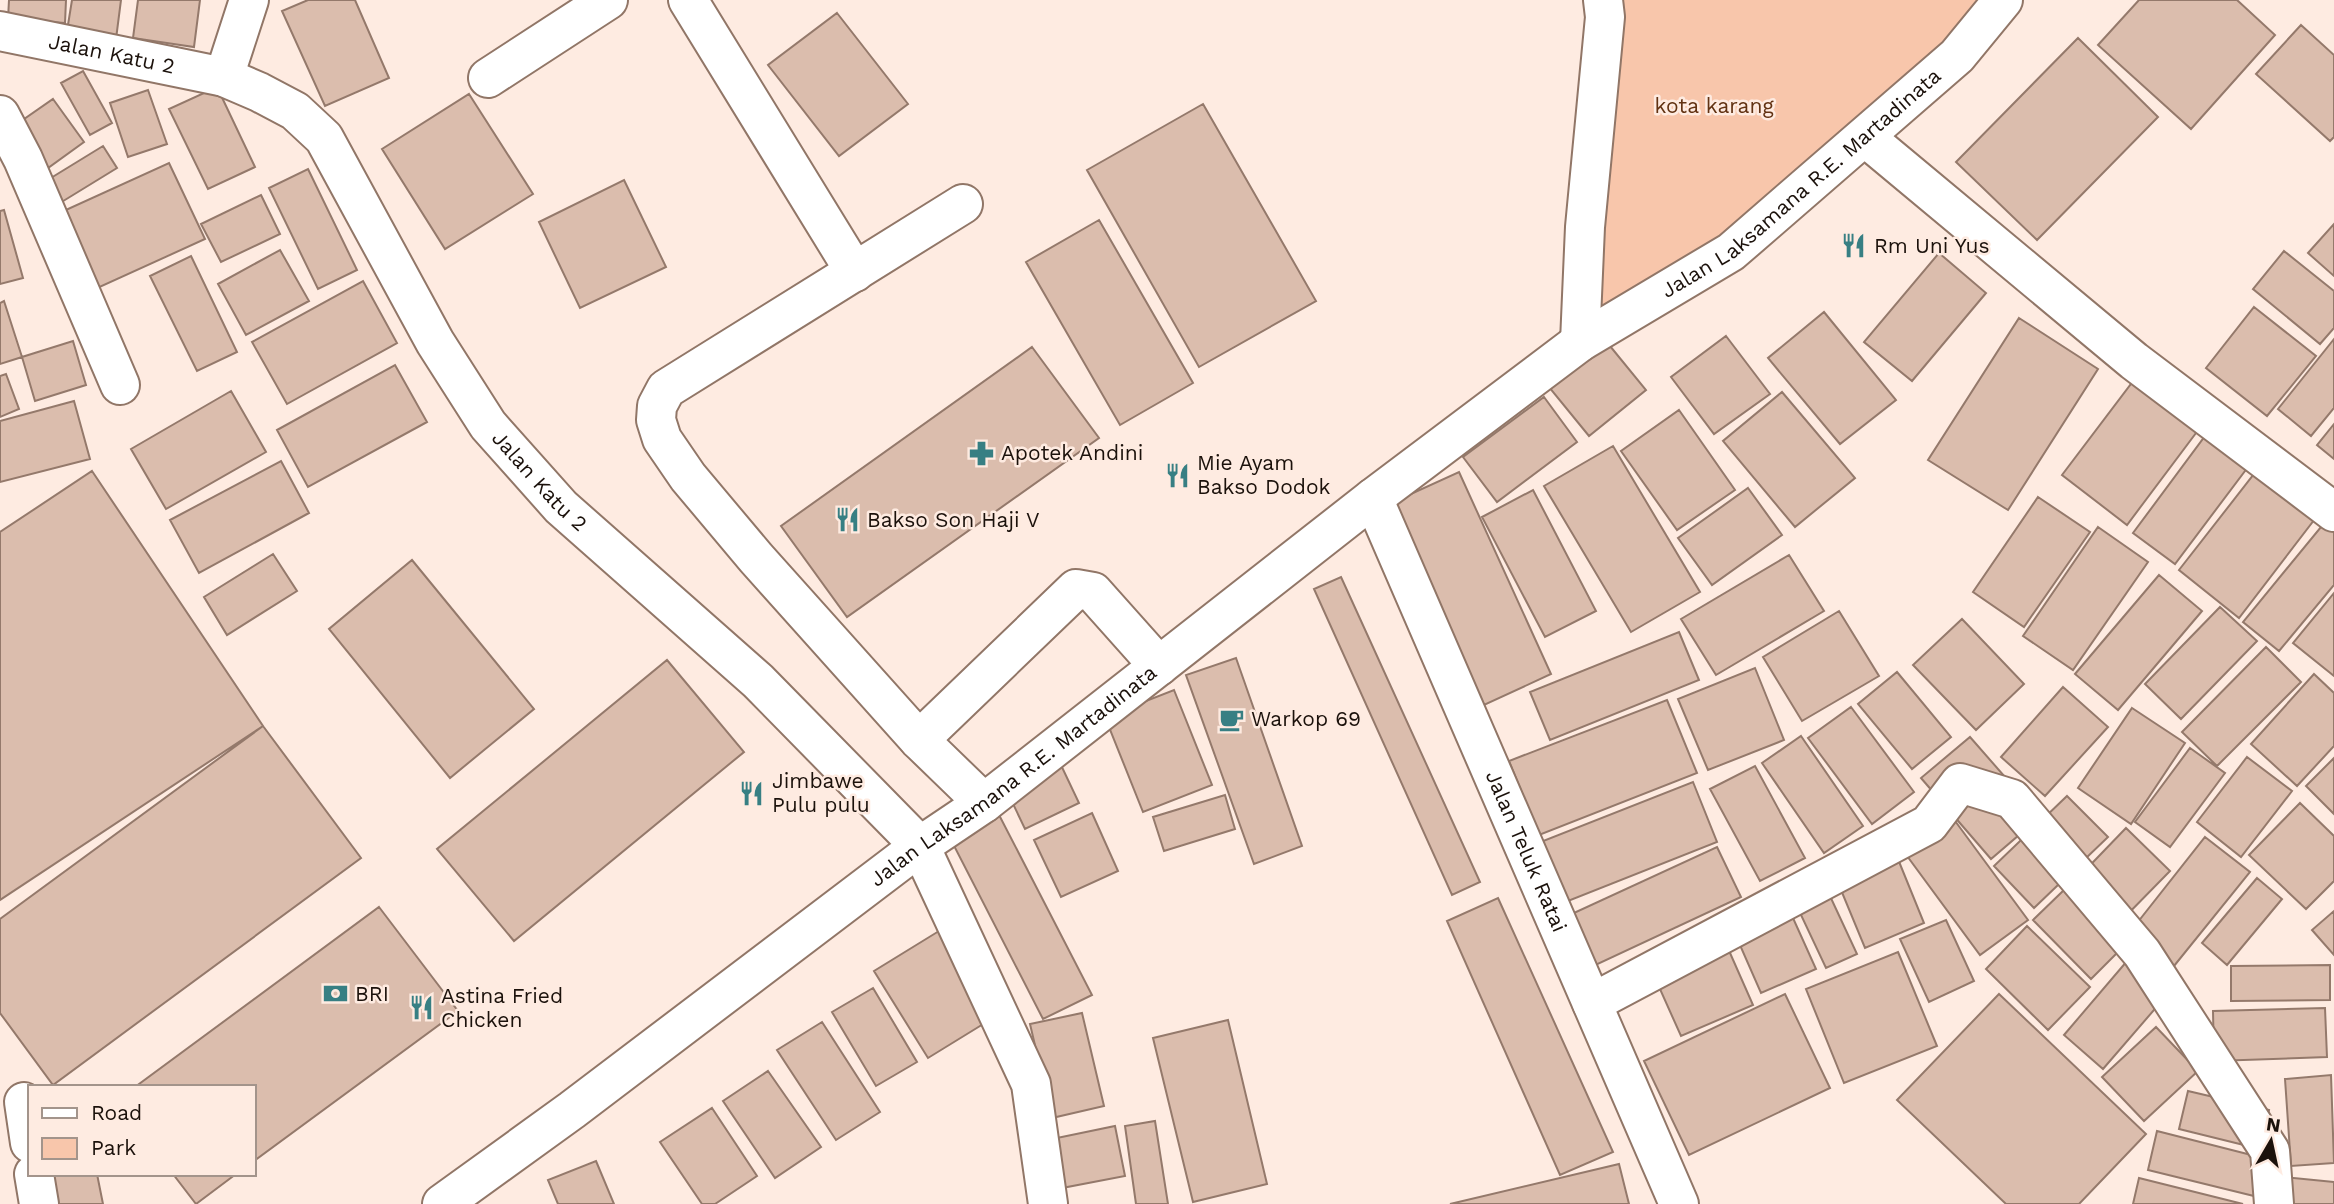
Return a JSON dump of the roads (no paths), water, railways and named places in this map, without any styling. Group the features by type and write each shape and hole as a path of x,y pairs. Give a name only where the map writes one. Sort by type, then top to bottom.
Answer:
{"street":[{"path":"224,77 249,0"},
{"path":"488,78 608,0"},
{"path":"688,0 855,272"},
{"path":"1580,342 1584,227 1605,17 1603,0"},
{"name":"Jalan Laksamana R.E. Martadinata","path":"442,1204 572,1110 920,846 984,803 1373,498 1580,342 1731,252 1957,56 2003,0"},
{"name":"Jalan Katu 2","path":"0,31 224,77 295,111 324,138 435,342 488,425 561,507 758,681 920,846 1031,1083 1048,1204"},
{"path":"0,115 23,159 120,385"},
{"path":"1866,137 2134,361 2334,512"},
{"path":"964,204 666,390 657,406 656,420 662,439 688,477 756,558 919,740 984,803"},
{"name":"Jalan Teluk Ratai","path":"1373,498 1679,1204"},
{"path":"919,740 1076,589 1093,592 1159,666"},
{"path":"1592,1003 1929,824 1960,783 2012,799 2142,953 2270,1151 2274,1204"},
{"path":"24,1102 28,1129"},
{"path":"34,1176 39,1204"}],"place":[{"name":"Rm Uni Yus","path":"1854,246"},
{"name":"Apotek Andini","path":"981,453"},
{"name":"Mie Ayam Bakso Dodok","path":"1177,475"},
{"name":"Bakso Son Haji V","path":"847,520"},
{"name":"Warkop 69","path":"1231,719"},
{"name":"Jimbawe Pulu pulu","path":"752,793"},
{"name":"BRI","path":"335,994"},
{"name":"Astina Fried Chicken","path":"421,1008"}],"park label":[{"name":"kota karang","path":"1714,106"}]}
